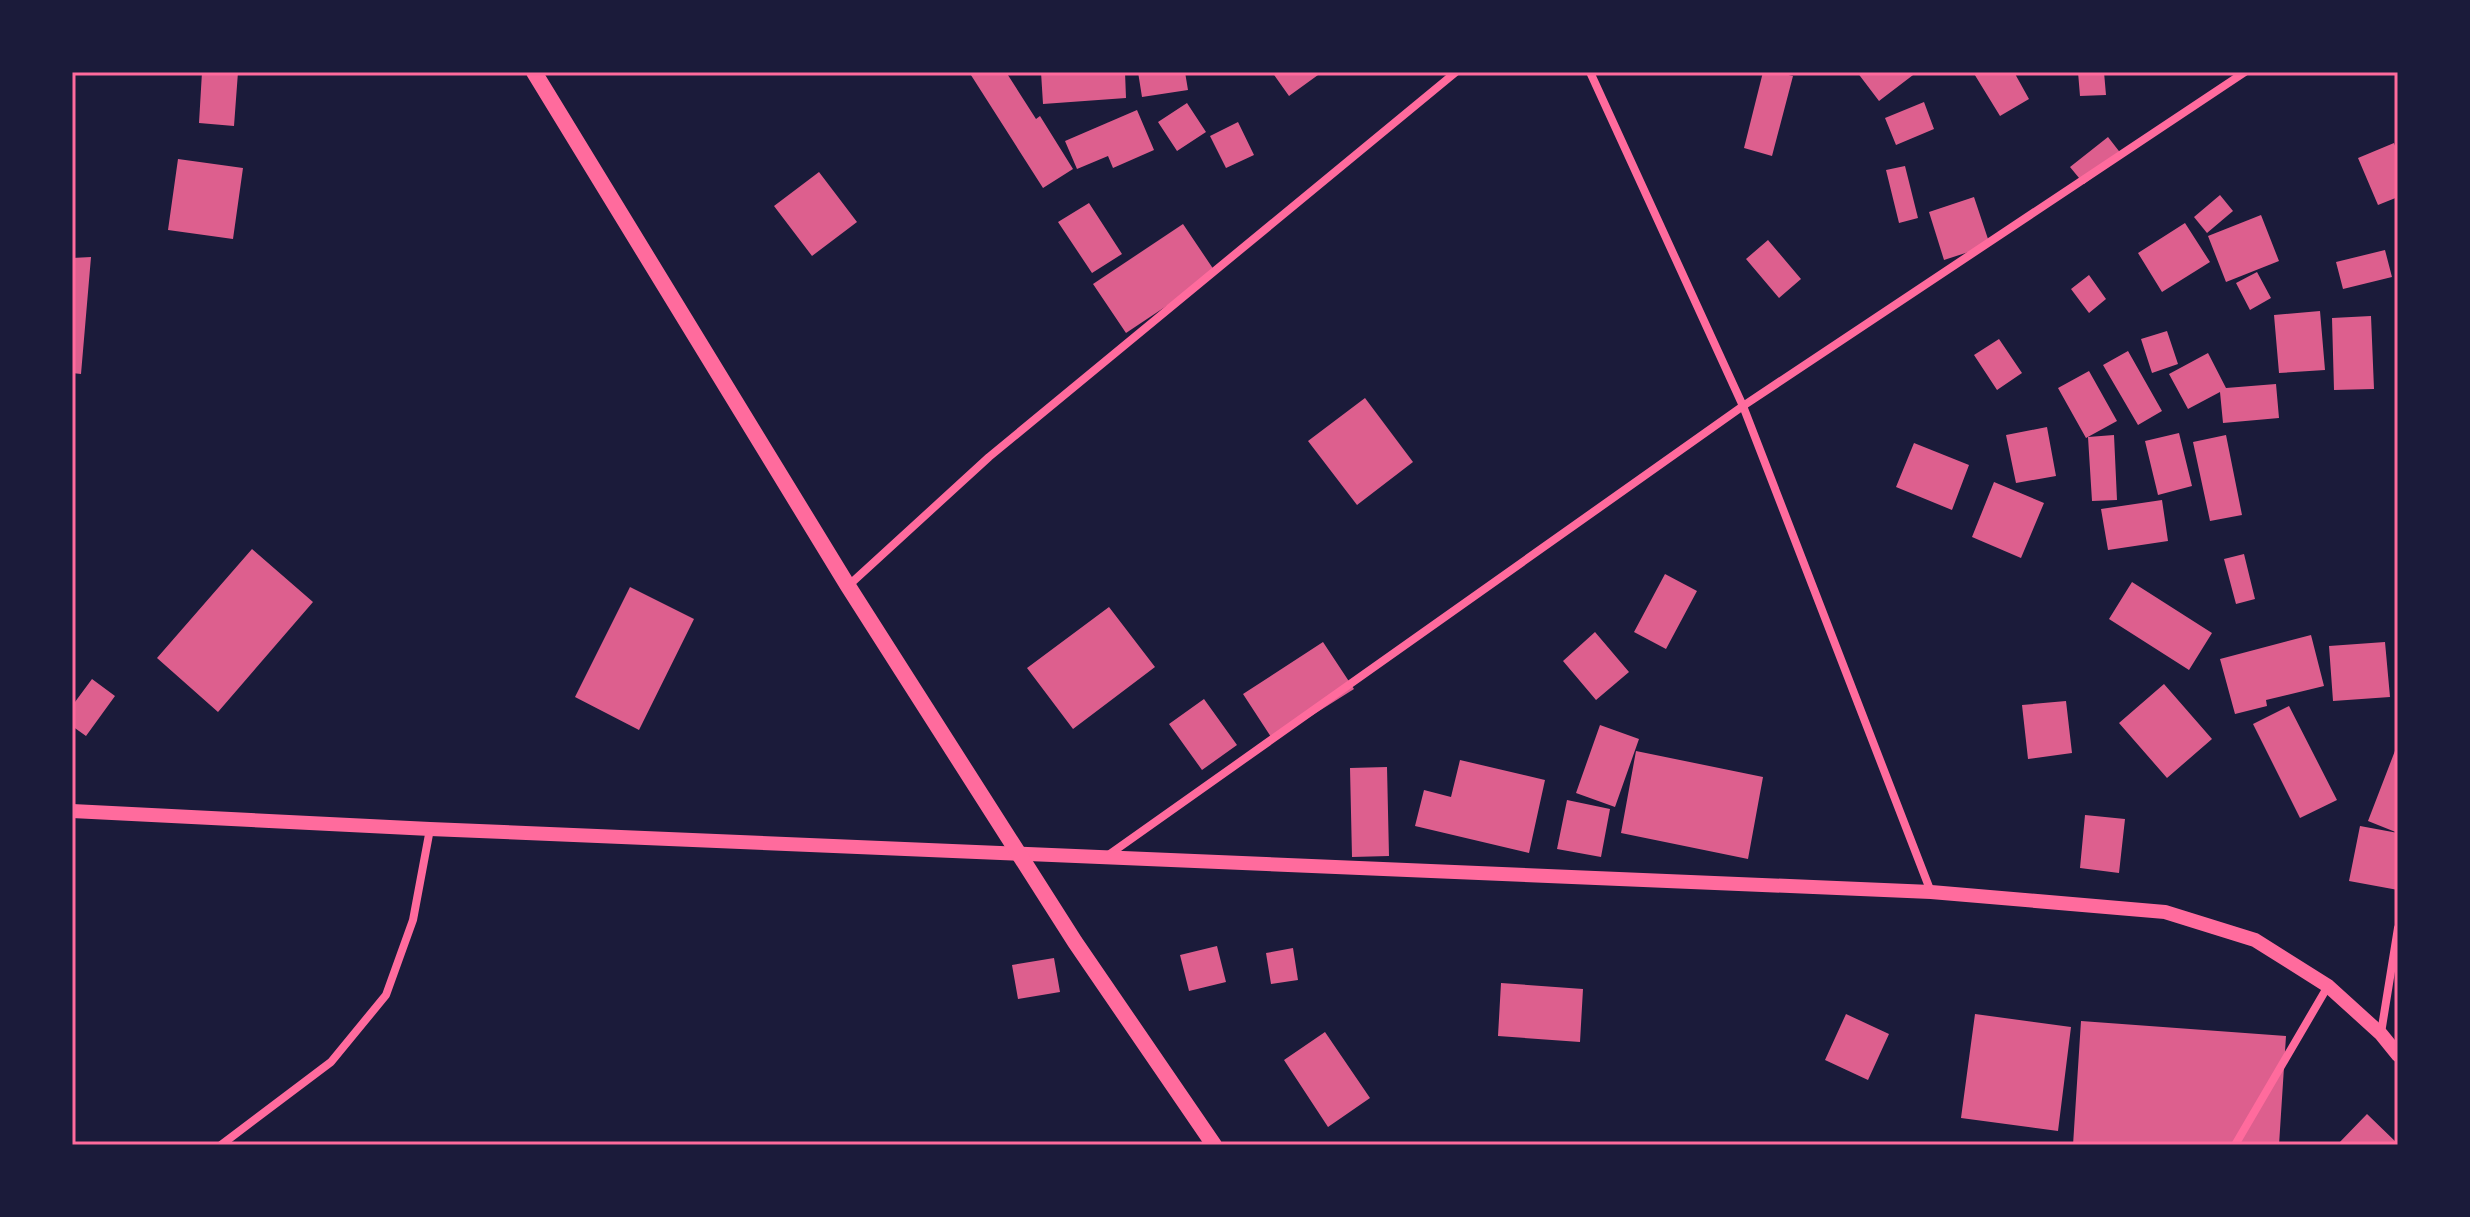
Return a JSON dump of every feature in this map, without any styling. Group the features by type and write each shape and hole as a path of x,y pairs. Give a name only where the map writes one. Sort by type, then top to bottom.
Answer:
{"main road":[{"path":"534,72 848,586 1075,942 1214,1145"}],"street":[{"path":"848,586 989,457 1456,72"},
{"path":"1590,72 1743,406 1931,892"},
{"path":"1107,856 1743,406 2245,72"},
{"path":"72,811 1931,892 2165,912 2255,940 2328,986 2381,1034 2398,1055"},
{"path":"221,1145 331,1062 386,995 413,920 430,829"},
{"path":"2381,1034 2398,928"},
{"path":"2235,1145 2328,986"}],"building":[{"path":"202,72 238,72 234,126 199,123"},
{"path":"969,72 1006,72 1036,119 1040,116 1073,169 1043,188"},
{"path":"1041,72 1125,72 1126,98 1043,104"},
{"path":"1138,72 1185,72 1188,90 1142,97"},
{"path":"1272,72 1316,72 1318,75 1289,96"},
{"path":"1763,72 1793,76 1772,156 1744,148"},
{"path":"1857,72 1917,72 1879,101"},
{"path":"1973,72 2014,72 2029,99 2000,116"},
{"path":"2078,72 2104,72 2106,95 2080,96"},
{"path":"1924,102 1934,129 1896,145 1885,118"},
{"path":"1187,103 1206,132 1177,151 1158,122"},
{"path":"1137,110 1154,150 1113,168 1108,156 1077,169 1065,141"},
{"path":"1238,122 1254,155 1226,168 1210,136"},
{"path":"2108,137 2122,155 2084,184 2070,167"},
{"path":"2394,143 2398,154 2398,197 2378,205 2358,158"},
{"path":"178,159 243,168 233,239 168,230"},
{"path":"1905,166 1918,218 1899,223 1886,170"},
{"path":"819,172 857,222 812,256 774,206"},
{"path":"2220,195 2233,211 2207,233 2194,217"},
{"path":"1974,197 1990,245 1944,260 1929,212"},
{"path":"1089,203 1122,254 1092,273 1058,222"},
{"path":"2261,215 2279,261 2226,282 2208,236"},
{"path":"2185,223 2210,262 2162,292 2138,253"},
{"path":"1183,224 1216,273 1126,333 1093,284"},
{"path":"1768,240 1801,279 1779,298 1746,259"},
{"path":"2385,250 2392,277 2343,289 2336,262"},
{"path":"91,257 81,374 72,373 72,258"},
{"path":"2257,272 2271,298 2250,310 2236,283"},
{"path":"2089,275 2106,299 2089,313 2071,289"},
{"path":"2320,311 2325,370 2279,373 2274,315"},
{"path":"2371,316 2374,389 2334,390 2332,318"},
{"path":"2167,331 2178,364 2152,373 2141,339"},
{"path":"1999,339 2022,373 1997,390 1974,355"},
{"path":"2128,351 2162,411 2138,425 2103,365"},
{"path":"2208,353 2226,388 2276,384 2279,418 2223,423 2220,392 2188,409 2169,374"},
{"path":"2089,371 2117,421 2086,438 2058,388"},
{"path":"1365,398 1413,462 1357,505 1308,441"},
{"path":"2047,427 2056,476 2016,483 2006,435"},
{"path":"2179,433 2192,486 2158,495 2145,441"},
{"path":"2114,435 2117,500 2092,501 2088,437"},
{"path":"2226,435 2242,515 2210,521 2193,442"},
{"path":"1914,443 1969,465 1952,510 1896,487"},
{"path":"1994,482 2044,503 2021,558 1972,537"},
{"path":"2162,500 2168,541 2108,550 2101,509"},
{"path":"252,549 313,602 218,712 157,658"},
{"path":"2244,554 2255,599 2236,604 2224,559"},
{"path":"1665,574 1697,591 1666,649 1634,632"},
{"path":"2132,582 2212,633 2189,670 2109,619"},
{"path":"630,587 694,619 639,730 575,697"},
{"path":"1109,607 1155,667 1073,729 1027,668"},
{"path":"1595,632 1629,672 1596,700 1563,661"},
{"path":"2311,635 2324,686 2266,700 2267,706 2235,714 2220,659"},
{"path":"1323,642 1354,689 1273,740 1243,694"},
{"path":"2385,642 2390,697 2333,701 2329,646"},
{"path":"92,679 115,696 86,736 72,726 72,706"},
{"path":"2164,684 2212,739 2167,778 2119,723"},
{"path":"1204,699 1237,745 1202,770 1169,724"},
{"path":"2066,701 2072,753 2028,759 2022,705"},
{"path":"2289,706 2337,800 2300,818 2253,724"},
{"path":"1600,725 1639,739 1615,807 1576,793"},
{"path":"2398,743 2398,833 2368,821"},
{"path":"1636,751 1763,777 1748,859 1621,833"},
{"path":"1460,760 1545,780 1529,853 1415,826 1424,790 1451,797"},
{"path":"1387,767 1389,856 1352,857 1350,768"},
{"path":"1567,800 1610,809 1601,857 1557,849"},
{"path":"2085,815 2125,819 2119,873 2080,868"},
{"path":"2360,826 2398,833 2398,890 2349,881"},
{"path":"1217,946 1226,982 1189,991 1180,955"},
{"path":"1293,948 1298,980 1271,984 1266,953"},
{"path":"1054,958 1060,992 1018,999 1012,965"},
{"path":"1501,983 1583,989 1580,1042 1498,1036"},
{"path":"1846,1014 1889,1034 1868,1080 1825,1060"},
{"path":"1975,1014 2071,1027 2058,1131 1961,1118"},
{"path":"2081,1021 2286,1036 2279,1145 2073,1145"},
{"path":"1325,1032 1370,1098 1328,1127 1284,1060"},
{"path":"2367,1114 2398,1144 2398,1145 2337,1145"}]}
